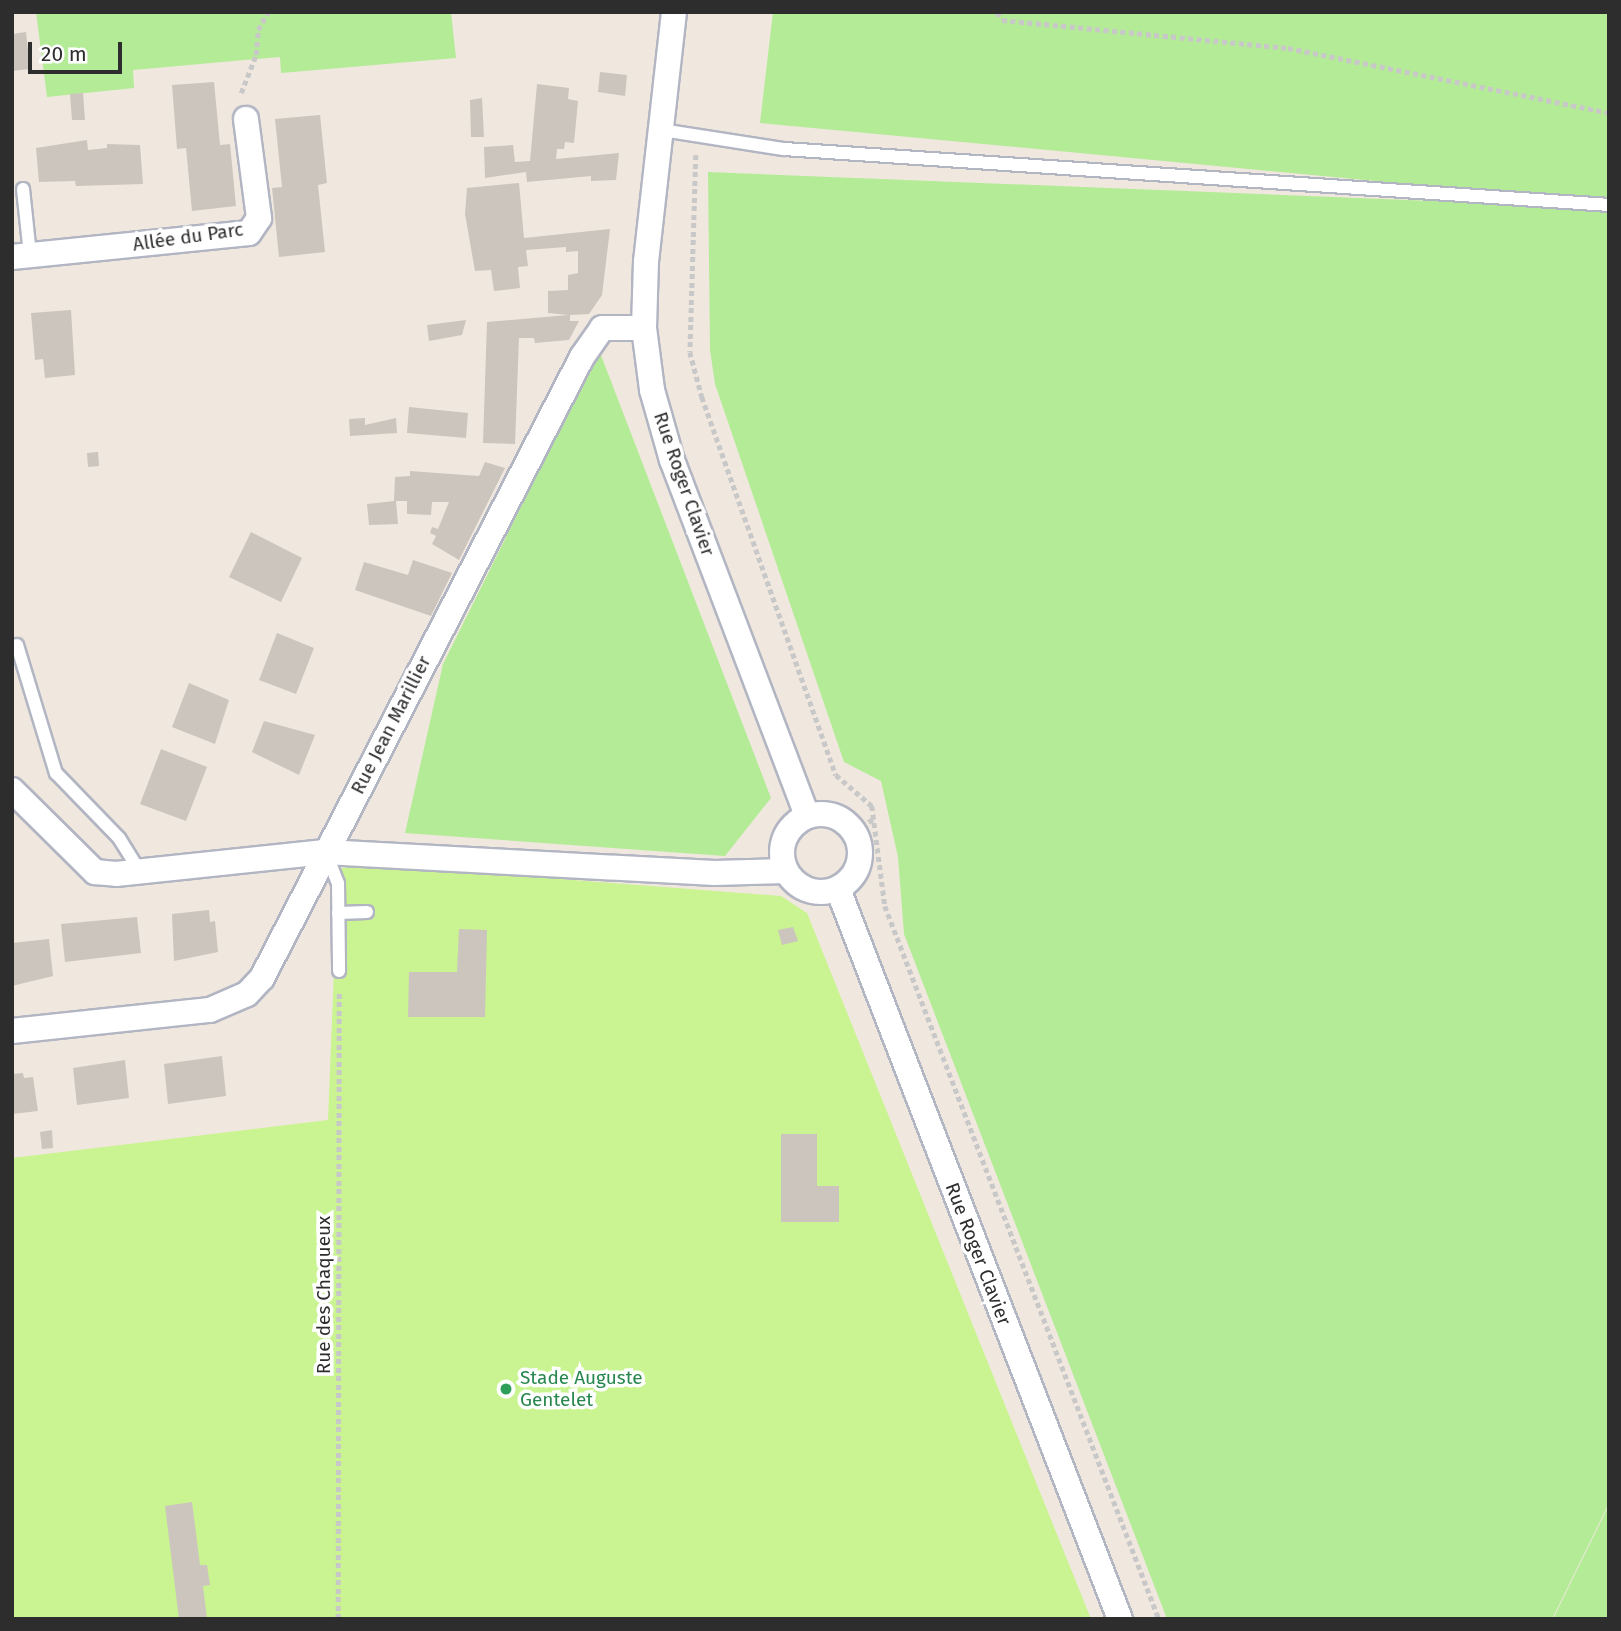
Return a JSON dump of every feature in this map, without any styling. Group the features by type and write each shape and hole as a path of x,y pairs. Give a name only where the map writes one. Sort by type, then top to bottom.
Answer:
{"street":[{"name":"Rue Roger Clavier","path":"674,12 646,261 644,328 652,390 672,460 807,815"},
{"name":"Allée du Parc","path":"21,256 249,233 259,218 246,119"},
{"name":"Rue Jean Marillier","path":"325,852 582,357 602,328 644,328"},
{"path":"12,790 95,872 140,872 325,852 714,873 786,871"},
{"path":"807,815 840,817 864,825 859,866 838,889 821,893 804,888 786,871 782,857 786,833 807,815"},
{"path":"12,1031 210,1010 247,994 262,978 325,852"},
{"name":"Rue Roger Clavier","path":"838,889 1120,1619"}],"lane":[{"path":"662,130 784,149 1609,205"},
{"path":"21,256 23,189"},
{"path":"17,645 56,773 119,838 140,872"},
{"path":"325,852 338,883 339,971"},
{"path":"338,913 367,912"}],"path":[{"path":"246,119 241,95 256,55 258,30 268,12"},
{"path":"997,12 1002,20 1288,48 1609,113"},
{"path":"697,136 690,352 702,397 836,775 872,806 864,825 885,906 1159,1619"},
{"name":"Rue des Chaqueux","path":"338,1619 339,971"}],"green space":[{"path":"36,12 451,12 456,58 281,73 280,57 133,70 134,88 47,97"},
{"path":"773,12 1609,12 1609,203 760,123"},
{"path":"708,172 1609,208 1609,1503 1552,1619 1167,1619 904,934 898,857 881,781 844,762 715,384 710,350"},
{"path":"599,350 771,798 725,856 405,833 443,664"},
{"name":"Stade Auguste Gentelet","path":"363,864 781,896 807,913 1091,1619 12,1619 12,1158 328,1120 338,869"},
{"path":"1609,1505 1609,1619 1553,1619"}],"building":[{"path":"26,32 30,69 12,71 12,34"},
{"path":"600,72 627,75 625,96 598,92"},
{"path":"214,82 220,145 230,144 236,206 192,211 186,148 177,149 172,85"},
{"path":"537,84 569,88 568,99 578,101 574,143 565,142 564,149 557,149 556,159 619,153 616,180 591,181 591,176 527,182 526,172 485,178 484,147 513,145 515,162 530,161"},
{"path":"83,93 85,120 72,120 70,94"},
{"path":"482,98 484,137 471,137 470,100"},
{"path":"320,115 327,183 318,185 325,252 279,257 272,188 282,187 275,119"},
{"path":"87,140 88,150 107,148 107,144 140,145 143,184 76,186 75,181 39,182 36,148"},
{"path":"519,183 524,238 610,229 602,295 589,314 570,315 570,321 579,321 569,340 535,343 534,338 519,338 515,444 483,443 487,322 568,315 548,313 548,291 568,290 568,275 578,273 578,251 566,252 566,247 526,250 528,266 518,267 520,288 494,291 491,270 475,271 465,214 467,188"},
{"path":"71,310 75,375 45,378 43,359 35,360 31,313"},
{"path":"466,320 462,335 429,341 427,325"},
{"path":"409,407 468,413 466,438 407,433"},
{"path":"365,418 365,425 396,418 397,433 350,436 349,419"},
{"path":"98,452 99,466 88,467 87,453"},
{"path":"485,462 505,468 459,560 432,544 436,536 430,533 432,527 438,529 449,502 432,502 431,515 407,514 407,501 396,501 398,524 369,525 367,504 394,501 395,477 410,476 410,471 479,476"},
{"path":"251,532 302,558 281,602 229,577"},
{"path":"413,560 452,573 431,616 355,590 364,562 408,575"},
{"path":"277,633 314,648 296,694 259,680"},
{"path":"189,683 229,700 215,744 172,727"},
{"path":"264,721 315,735 299,775 252,752"},
{"path":"161,749 207,767 186,821 140,804"},
{"path":"209,910 210,922 215,921 218,952 174,961 172,914"},
{"path":"137,917 141,953 65,962 61,924"},
{"path":"793,927 798,941 782,945 778,930"},
{"path":"459,929 487,930 485,1017 408,1017 409,972 457,972"},
{"path":"49,939 53,976 12,986 12,943"},
{"path":"222,1056 226,1096 168,1104 164,1064"},
{"path":"125,1060 129,1098 77,1105 73,1068"},
{"path":"23,1073 24,1078 33,1077 38,1111 12,1114 12,1074"},
{"path":"52,1130 53,1148 42,1149 40,1132"},
{"path":"781,1134 817,1134 817,1186 839,1186 839,1222 781,1222"},
{"path":"192,1502 200,1565 207,1565 210,1585 203,1586 207,1619 179,1619 165,1506"}],"place":[{"name":"Stade Auguste Gentelet","path":"506,1389"}]}
